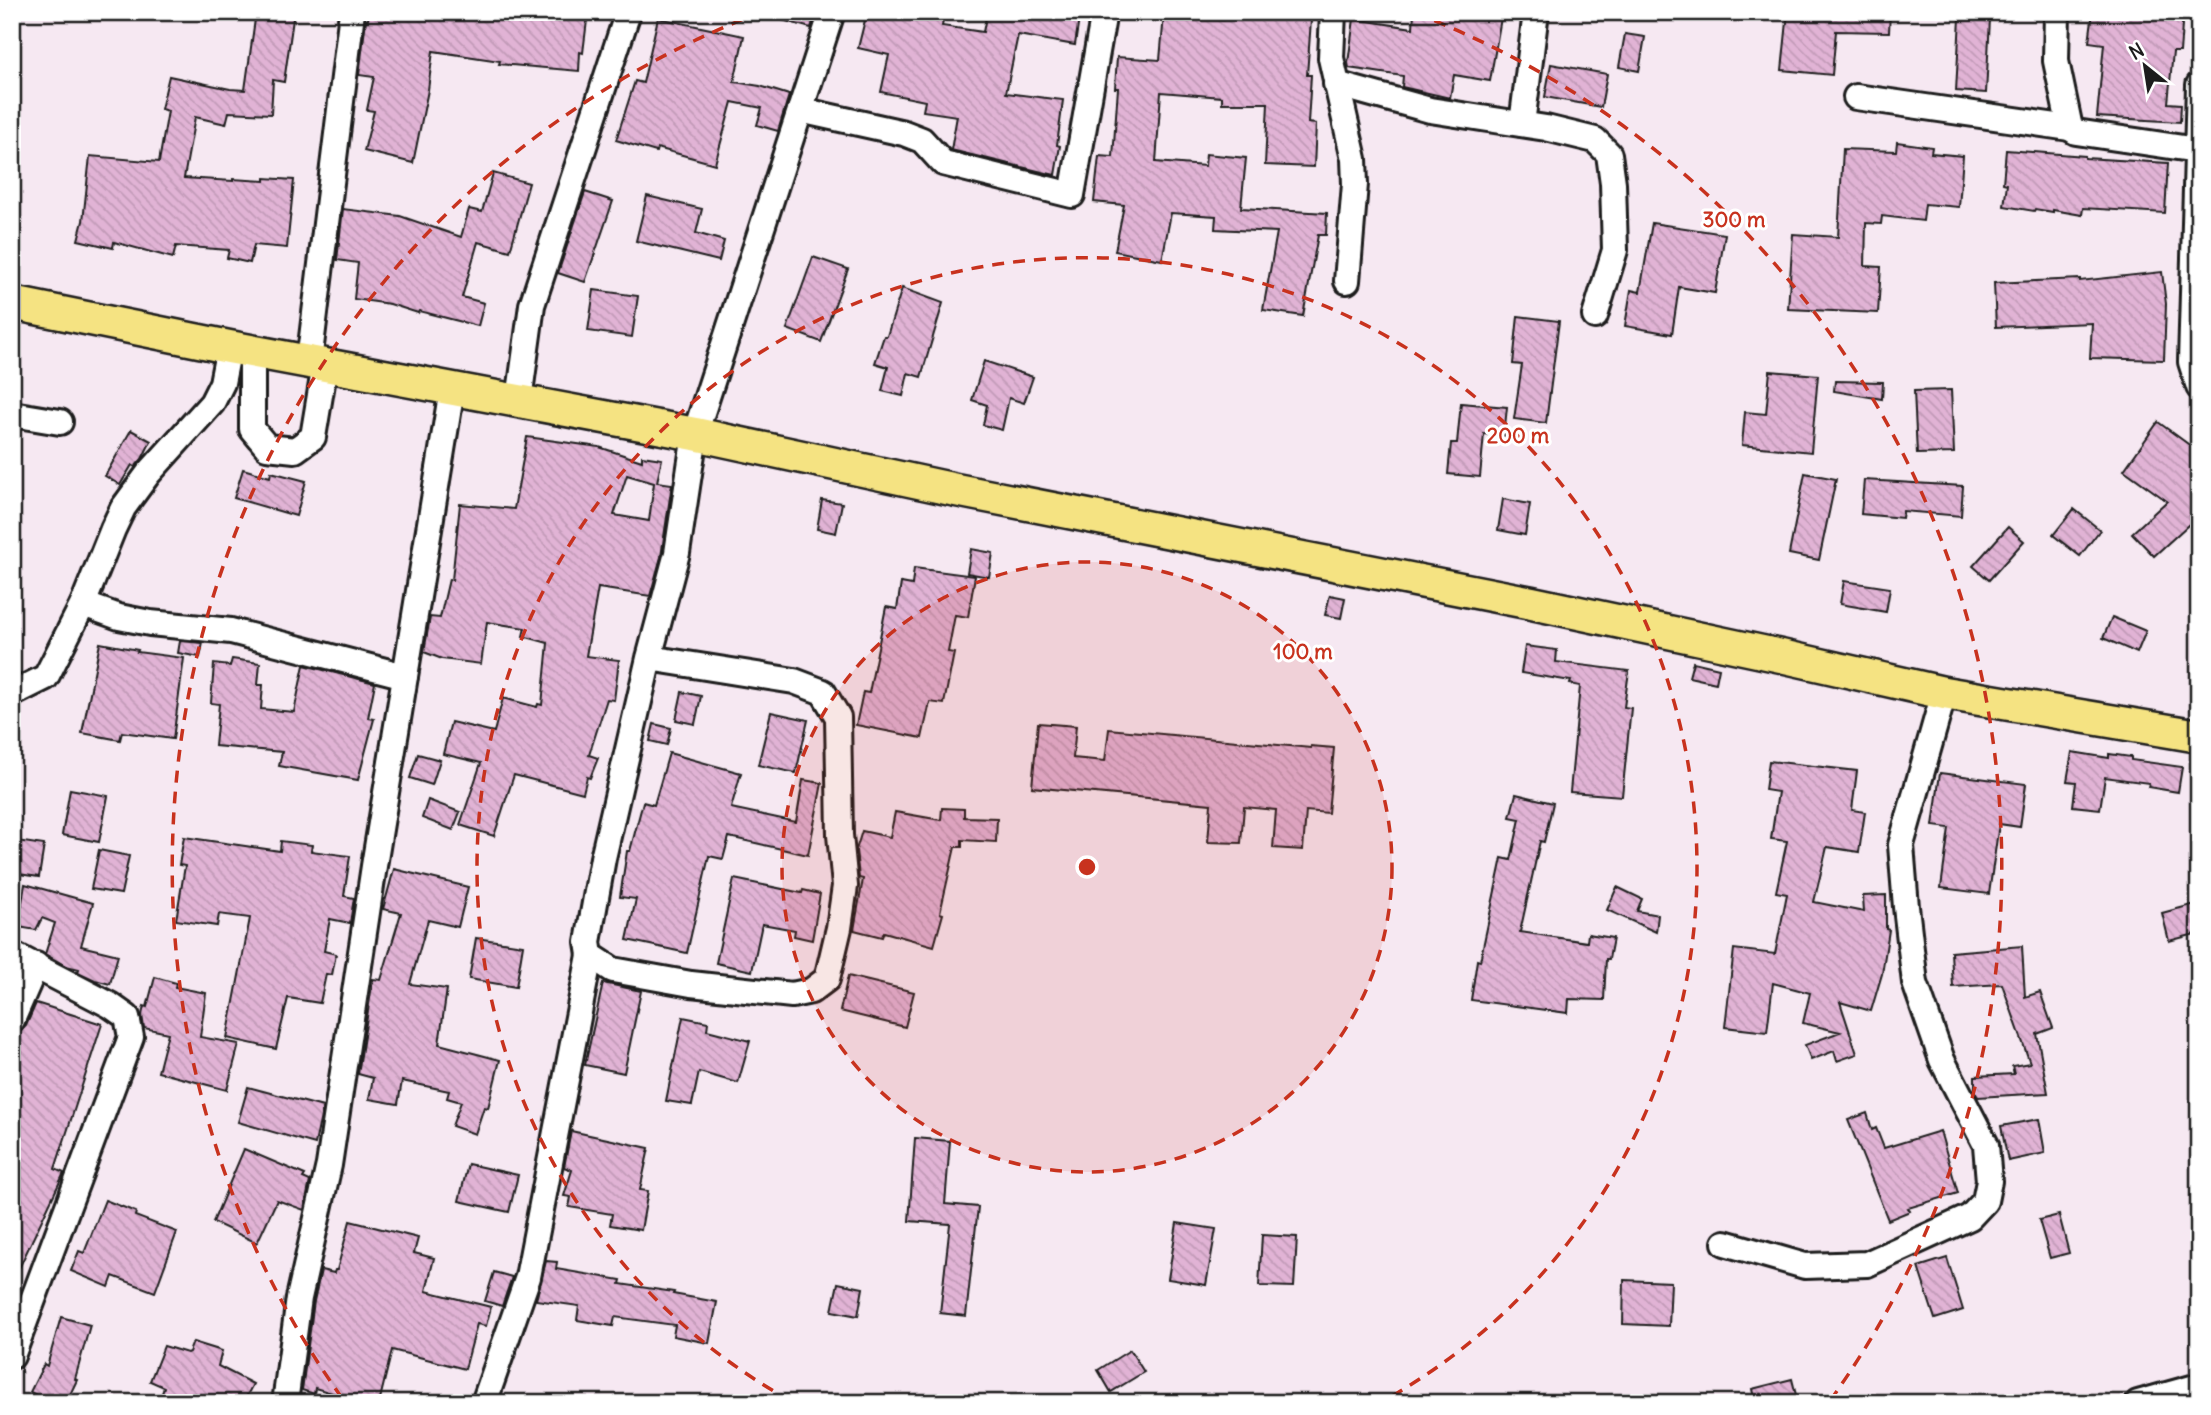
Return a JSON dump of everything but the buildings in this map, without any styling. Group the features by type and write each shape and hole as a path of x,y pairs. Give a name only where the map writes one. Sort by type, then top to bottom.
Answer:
{"main road":[{"path":"12,303 240,349 695,434 956,491 1532,603 1944,693 2199,736"}],"street":[{"path":"240,349 252,429 267,447 295,450 313,437 317,363 352,12"},
{"path":"519,400 532,305 628,12"},
{"path":"484,1403 528,1277 590,955 588,942 591,918 649,658 677,553 695,434 832,12"},
{"path":"800,110 904,133 922,140 943,163 1072,195 1104,12"},
{"path":"1333,12 1331,58 1354,159 1356,184 1347,281"},
{"path":"1522,124 1536,12"},
{"path":"2057,12 2056,61 2070,128"},
{"path":"1336,84 1430,110 1522,124 1595,140 1609,154 1613,183 1615,250 1595,316"},
{"path":"2199,85 2191,362 2199,387"},
{"path":"1856,97 2070,128 2076,132 2197,150"},
{"path":"12,694 46,677 83,604 113,528 124,508 148,474 212,404 240,349"},
{"path":"285,1403 299,1298 329,1165 452,389"},
{"path":"12,414 61,422"},
{"path":"83,604 119,617 150,623 231,631 405,676"},
{"path":"590,955 613,970 691,984 792,995 811,991 827,979 839,928 845,886 838,717 823,692 794,681 649,658"},
{"path":"1725,1243 1805,1266 1867,1264 1970,1217 1985,1201 1989,1181 1986,1145 1942,1060 1915,983 1905,895 1901,845 1944,693"},
{"path":"12,954 127,1017 131,1037 12,1356"},
{"path":"12,1020 36,965"},
{"path":"2138,1403 2199,1386"}]}
